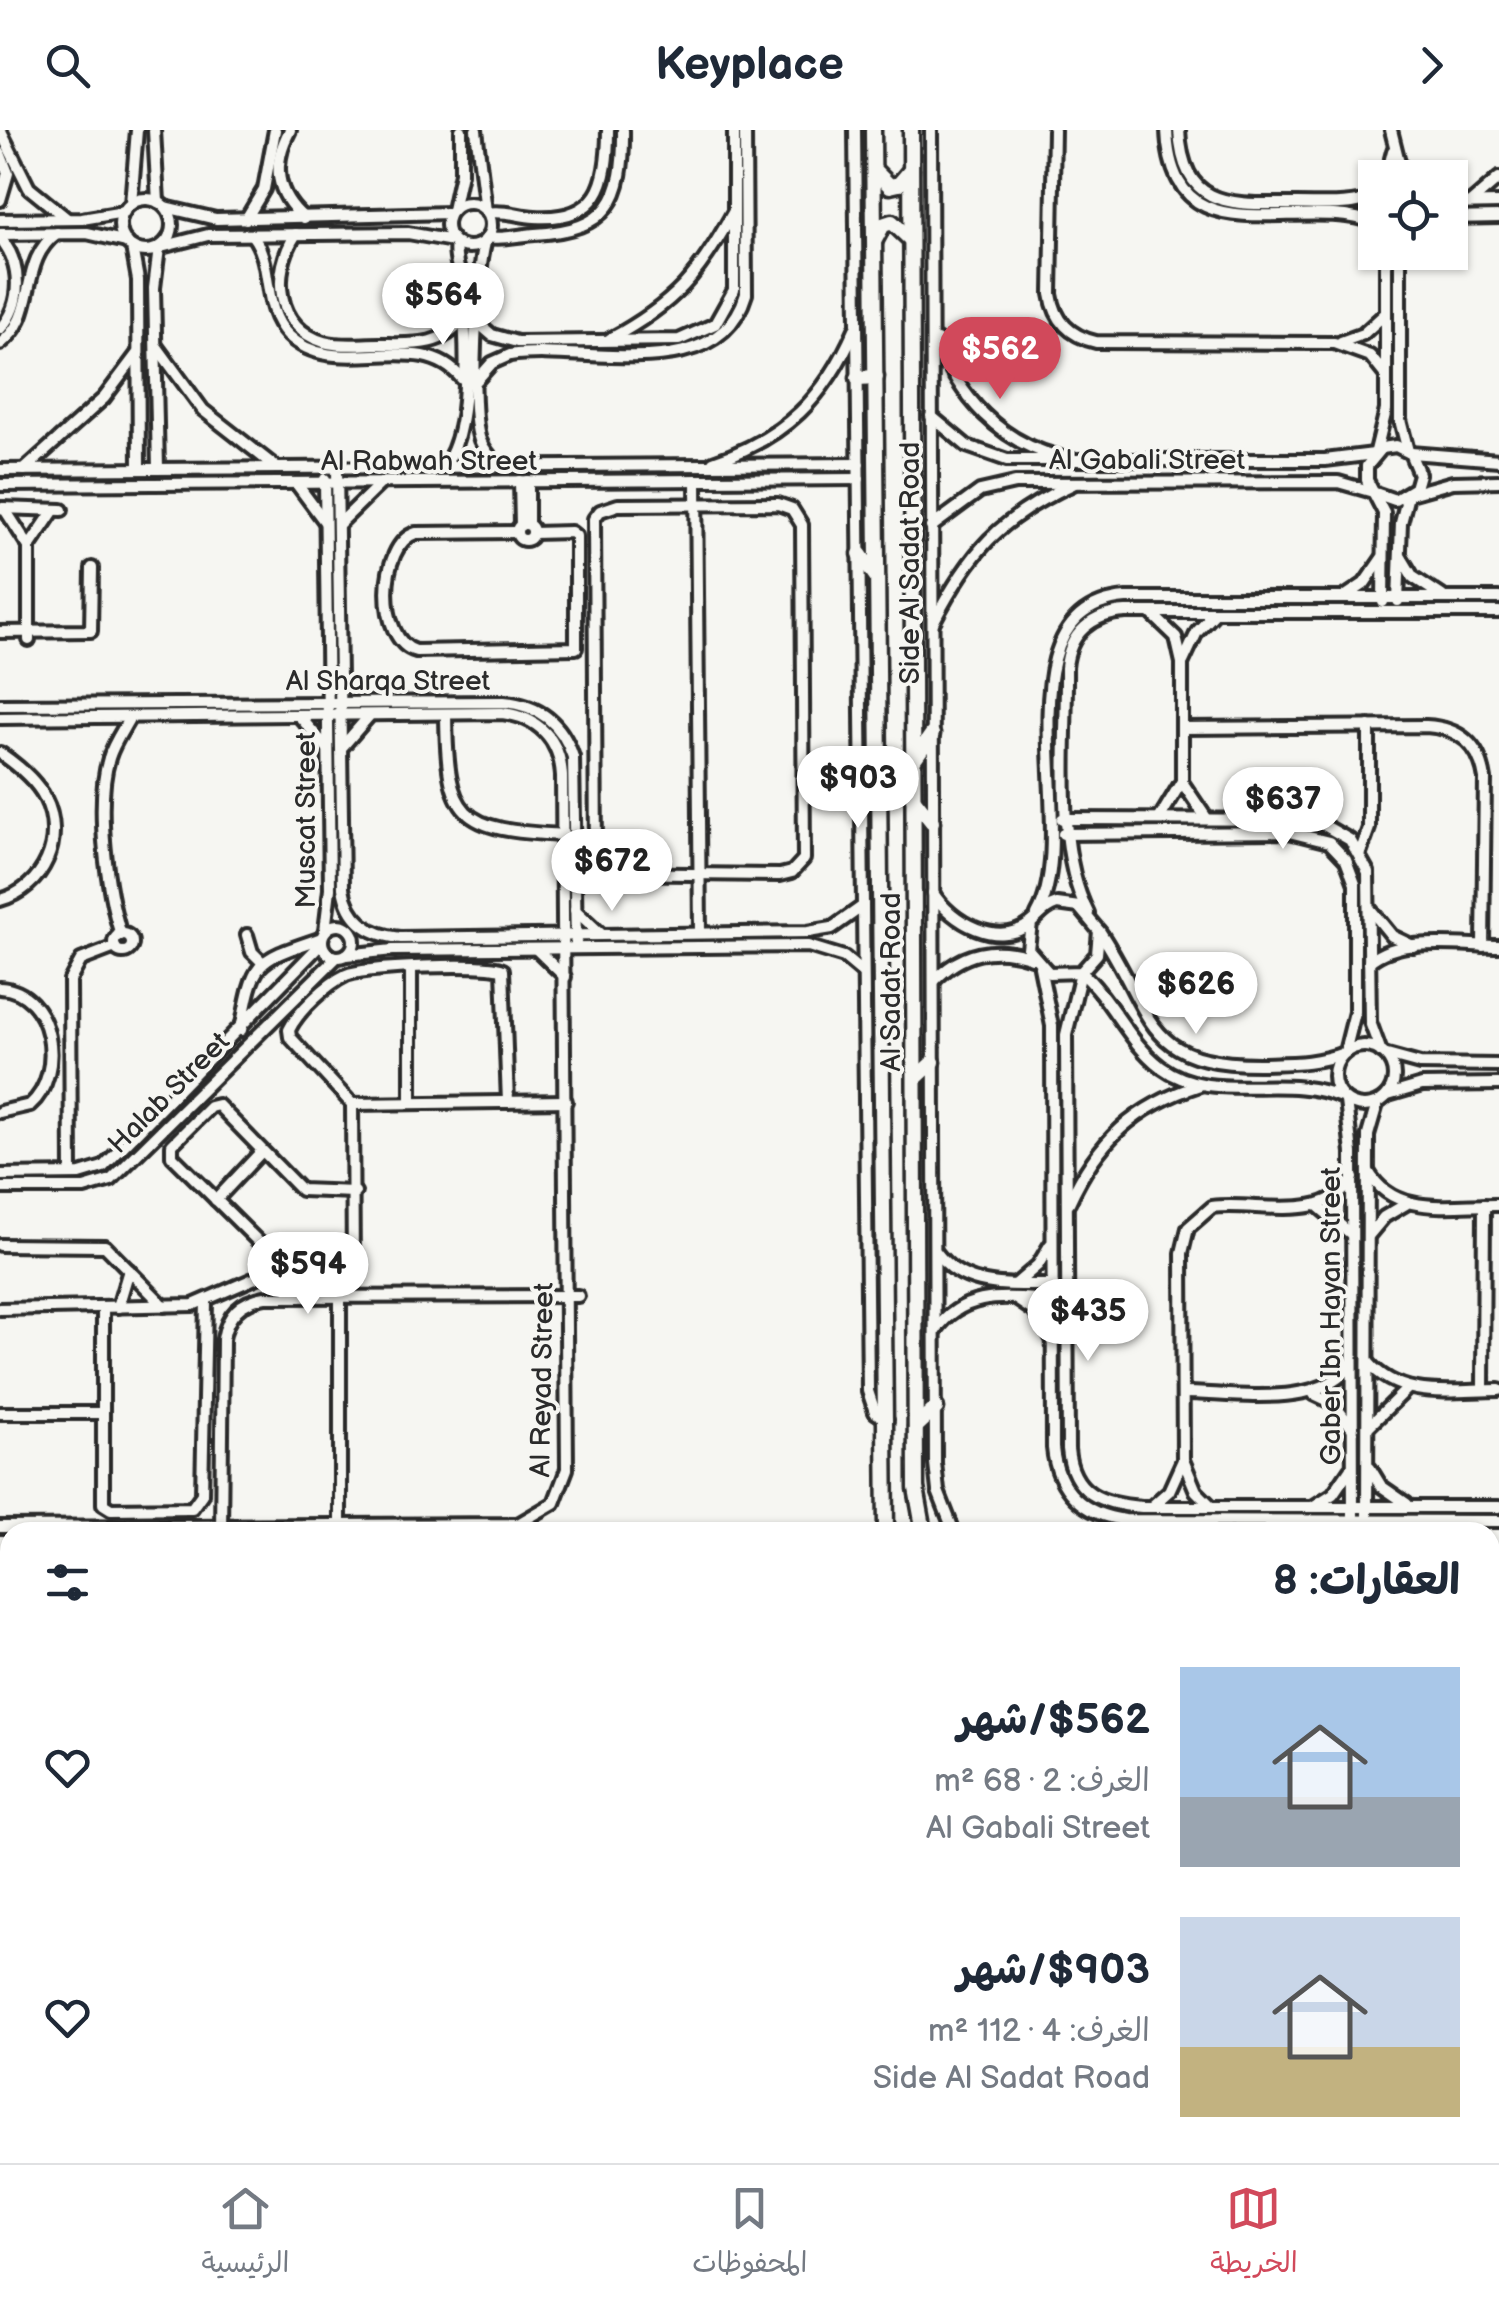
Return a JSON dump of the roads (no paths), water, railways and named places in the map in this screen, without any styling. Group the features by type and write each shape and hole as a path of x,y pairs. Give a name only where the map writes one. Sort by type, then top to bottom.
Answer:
{"main road":[{"name":"Al Sadat Road","path":"873,130 886,1522"},
{"name":"Al Sadat Road","path":"911,130 916,1498 922,1522"},
{"path":"873,169 890,186 899,184 911,170"},
{"path":"874,243 883,225 892,222 911,240"},
{"path":"858,378 876,377"},
{"path":"860,554 877,578"},
{"path":"913,761 932,734"},
{"path":"862,755 879,778 862,800"},
{"path":"913,798 932,822"},
{"path":"915,1079 933,1062"},
{"path":"916,1428 936,1408"}],"street":[{"path":"0,130 14,170 0,200"},
{"path":"137,130 128,208 121,231 129,244 138,280 139,470"},
{"path":"154,130 161,204 172,228 160,247 154,274 158,469"},
{"path":"246,219 264,189 276,130"},
{"path":"290,130 281,151 280,189 305,219"},
{"path":"443,467 455,450 461,430 463,319 454,242 446,224 461,173 461,130"},
{"path":"476,130 491,225 478,269 478,430 485,450 498,466"},
{"path":"0,220 67,219 128,208 144,200 202,218 305,219 451,212 470,203 487,212 539,218 582,209 594,200 606,177 608,130"},
{"path":"0,328 14,305 16,264 0,236 87,233 145,251 196,236 408,233 475,246 487,238 562,232 600,216 622,179 624,130"},
{"path":"477,322 502,339 605,342 679,340 715,324 734,290 734,130"},
{"path":"477,380 502,358 678,353 710,344 723,335 742,309 746,294 745,130"},
{"name":"Side Al Sadat Road","path":"856,130 868,1398 875,1412 887,1420"},
{"name":"Side Al Sadat Road","path":"931,130 936,1477 951,1522"},
{"path":"1054,130 1050,294 1057,317 1074,334 1096,342 1334,344 1370,356 1386,376"},
{"path":"1167,130 1170,160 1178,182 1194,200 1214,211 1358,218"},
{"path":"1180,130 1186,171 1201,190 1223,202 1358,202"},
{"path":"1391,130 1397,160"},
{"path":"1390,160 1393,150"},
{"path":"0,153 36,197 67,219"},
{"path":"1468,204 1499,178"},
{"path":"264,189 280,189"},
{"path":"1468,204 1499,203"},
{"path":"605,342 646,320 682,292 709,257 735,210"},
{"path":"1468,218 1499,217"},
{"path":"0,344 13,333 24,315 32,264 42,247 58,234"},
{"path":"252,234 268,269 274,313 288,334 310,350 439,360 462,380"},
{"path":"296,234 280,269 285,309 310,336 332,344 438,340 463,319"},
{"path":"16,264 32,264"},
{"path":"268,269 280,269"},
{"path":"1382,612 1384,512 1366,473 1385,420 1386,270"},
{"path":"1398,612 1400,553 1409,494 1420,474 1409,452 1400,410 1400,270"},
{"path":"1334,344 1363,334 1386,314"},
{"path":"704,465 755,447 792,424 827,384 858,324"},
{"path":"934,333 944,360 976,408 1021,442 1076,461"},
{"path":"502,339 502,358"},
{"path":"438,340 439,360"},
{"path":"157,347 202,410 278,468"},
{"path":"24,470 104,398 138,353"},
{"name":"Al Gabali Street","path":"931,416 967,446 987,455 1076,461 1325,460 1375,453"},
{"path":"461,430 478,430"},
{"path":"1375,453 1389,446 1409,452 1499,460"},
{"path":"790,464 791,479"},
{"name":"Al Rabwah Street","path":"0,470 859,464"},
{"name":"Muscat Street","path":"324,468 331,483 342,710 343,888 356,928"},
{"name":"Muscat Street","path":"331,483 338,468"},
{"name":"Al Rabwah Street","path":"0,485 859,479"},
{"path":"696,480 700,934"},
{"path":"524,481 525,528"},
{"path":"1374,492 1388,499 1453,482 1499,481"},
{"path":"296,483 332,525 382,482"},
{"path":"932,624 960,574 985,540 1017,514 1077,482"},
{"name":"Al Gabali Street","path":"932,527 962,500 998,484 1338,482 1374,492"},
{"path":"696,505 785,505 802,525 805,850 798,867 780,875 614,876 596,859 592,527 600,510 608,506 696,505"},
{"path":"2,508 58,510 29,547"},
{"path":"2,508 29,547 29,636"},
{"name":"Muscat Street","path":"323,937 330,889 332,525"},
{"path":"525,528 571,532 576,536 576,648 416,650 396,640 391,627 390,561 402,539 416,533 525,528"},
{"path":"1344,598 1364,584 1384,553"},
{"path":"1400,553 1413,577 1448,598"},
{"path":"0,632 29,636 92,630 92,568"},
{"path":"1126,598 1126,612"},
{"path":"1316,1522 1139,1521 1098,1514 1075,1500 1061,1481 1053,1425 1052,1026 1027,940 1051,877 1053,654 1064,630 1084,610 1126,598 1499,598"},
{"path":"1499,612 1126,612 1089,622 1067,655 1071,868 1088,913 1155,1027 1188,1056 1218,1064 1305,1063 1359,1046 1420,1064 1499,1065"},
{"path":"1150,612 1176,637 1182,662 1182,781 1174,802 1159,819"},
{"path":"1182,662 1197,632 1216,612"},
{"name":"Al Sharqa Street","path":"0,706 342,710 518,703 554,722 573,758 570,935"},
{"name":"Al Sharqa Street","path":"0,718 300,716 328,710"},
{"name":"Al Sharqa Street","path":"342,710 369,716 516,714 541,727 562,762 570,910"},
{"path":"446,714 447,777 456,799 471,817 502,832 564,835"},
{"path":"300,716 328,750"},
{"path":"342,747 369,716"},
{"path":"71,1174 70,980 82,960 115,947 114,941 121,935 106,884 106,774 112,750 130,717"},
{"path":"1182,728 1369,726 1449,729 1466,738 1477,753 1485,779 1484,946"},
{"path":"1360,852 1368,828 1369,726"},
{"path":"0,753 38,785 54,831 38,877 27,888 0,900"},
{"path":"1182,781 1207,819"},
{"path":"1052,818 1304,818 1338,829 1360,852 1368,872 1370,1022 1394,1074 1382,1100"},
{"path":"1329,842 1338,829"},
{"path":"1052,834 1290,832 1329,842 1346,860 1355,884 1355,1012 1345,1053 1334,1074 1344,1099"},
{"path":"932,892 948,913 970,927 996,932 1034,919 1046,908 1068,904 1088,913"},
{"path":"241,1030 252,977 262,962 323,937 339,925 401,938 820,931 844,922 863,906"},
{"path":"1370,908 1383,928 1414,946"},
{"path":"539,935 570,910 602,934"},
{"path":"342,956 353,946 356,928"},
{"path":"1099,931 1097,954 1081,972 1066,1035 1069,1462 1080,1486 1100,1501 1151,1507 1499,1506"},
{"path":"247,935 252,952 262,962"},
{"name":"Al Reyad Street","path":"521,1522 554,1502 567,1469 572,1296 565,977 570,935"},
{"path":"323,937 329,954 342,956 570,948 808,946 832,952 863,973"},
{"name":"Halab Street","path":"0,1175 88,1174 110,1162 241,1030 323,937"},
{"path":"1370,962 1384,952 1414,946 1499,946"},
{"path":"535,949 565,977"},
{"path":"934,982 956,962 1000,950 1060,976 1081,972"},
{"name":"Halab Street","path":"0,1188 84,1188 111,1180 342,956"},
{"path":"0,1309 206,1302 249,1279 344,1276 353,1270 356,1192 352,1104 290,1036 290,1026 330,986 350,973 496,966 505,973 508,1102"},
{"path":"411,968 411,1103"},
{"path":"1081,972 1108,997 1149,1056 1174,1075 1202,1084 1304,1086 1361,1106 1422,1085 1499,1084"},
{"path":"0,988 28,996 44,1015 47,1080 30,1105 0,1112"},
{"path":"1067,1208 1090,1160 1119,1127 1156,1102 1202,1084"},
{"name":"Gaber Ibn Hayan Street","path":"1344,1099 1352,1178 1353,1522"},
{"name":"Gaber Ibn Hayan Street","path":"1368,1522 1369,1125 1382,1100"},
{"path":"352,1104 566,1101"},
{"path":"293,1276 172,1156 172,1144 215,1105 305,1192 356,1192"},
{"path":"216,1200 262,1151"},
{"path":"1368,1170 1383,1192 1406,1204 1499,1205"},
{"path":"1212,1507 1196,1491 1183,1460 1182,1254 1188,1228 1212,1208 1318,1206 1338,1196 1352,1178"},
{"path":"1368,1236 1384,1217 1406,1204"},
{"path":"1483,1390 1484,1205"},
{"path":"1318,1206 1338,1218 1352,1236"},
{"path":"1016,1284 1038,1265 1052,1240"},
{"path":"0,1245 101,1245 164,1306"},
{"path":"936,1252 950,1269 970,1280 1052,1285"},
{"path":"118,1307 129,1270"},
{"path":"221,1522 223,1339 229,1318 254,1299 572,1296"},
{"path":"340,1297 340,1522"},
{"path":"936,1330 965,1303 1015,1298 1052,1300"},
{"path":"1015,1298 1034,1311 1053,1340"},
{"path":"103,1307 100,1494 106,1507 192,1508 200,1502 206,1302"},
{"path":"1314,1393 1341,1378 1353,1361"},
{"path":"1368,1361 1385,1378 1407,1390 1499,1390"},
{"path":"1368,1428 1385,1406 1407,1390"},
{"path":"1183,1392 1314,1393 1333,1403 1353,1430"},
{"path":"0,1413 102,1413"},
{"path":"1053,1425 1068,1425"},
{"path":"1151,1507 1169,1491 1183,1460"},
{"path":"1312,1507 1341,1484 1353,1463"},
{"path":"1368,1464 1381,1486 1412,1507"},
{"path":"1403,1522 1499,1521"}]}
